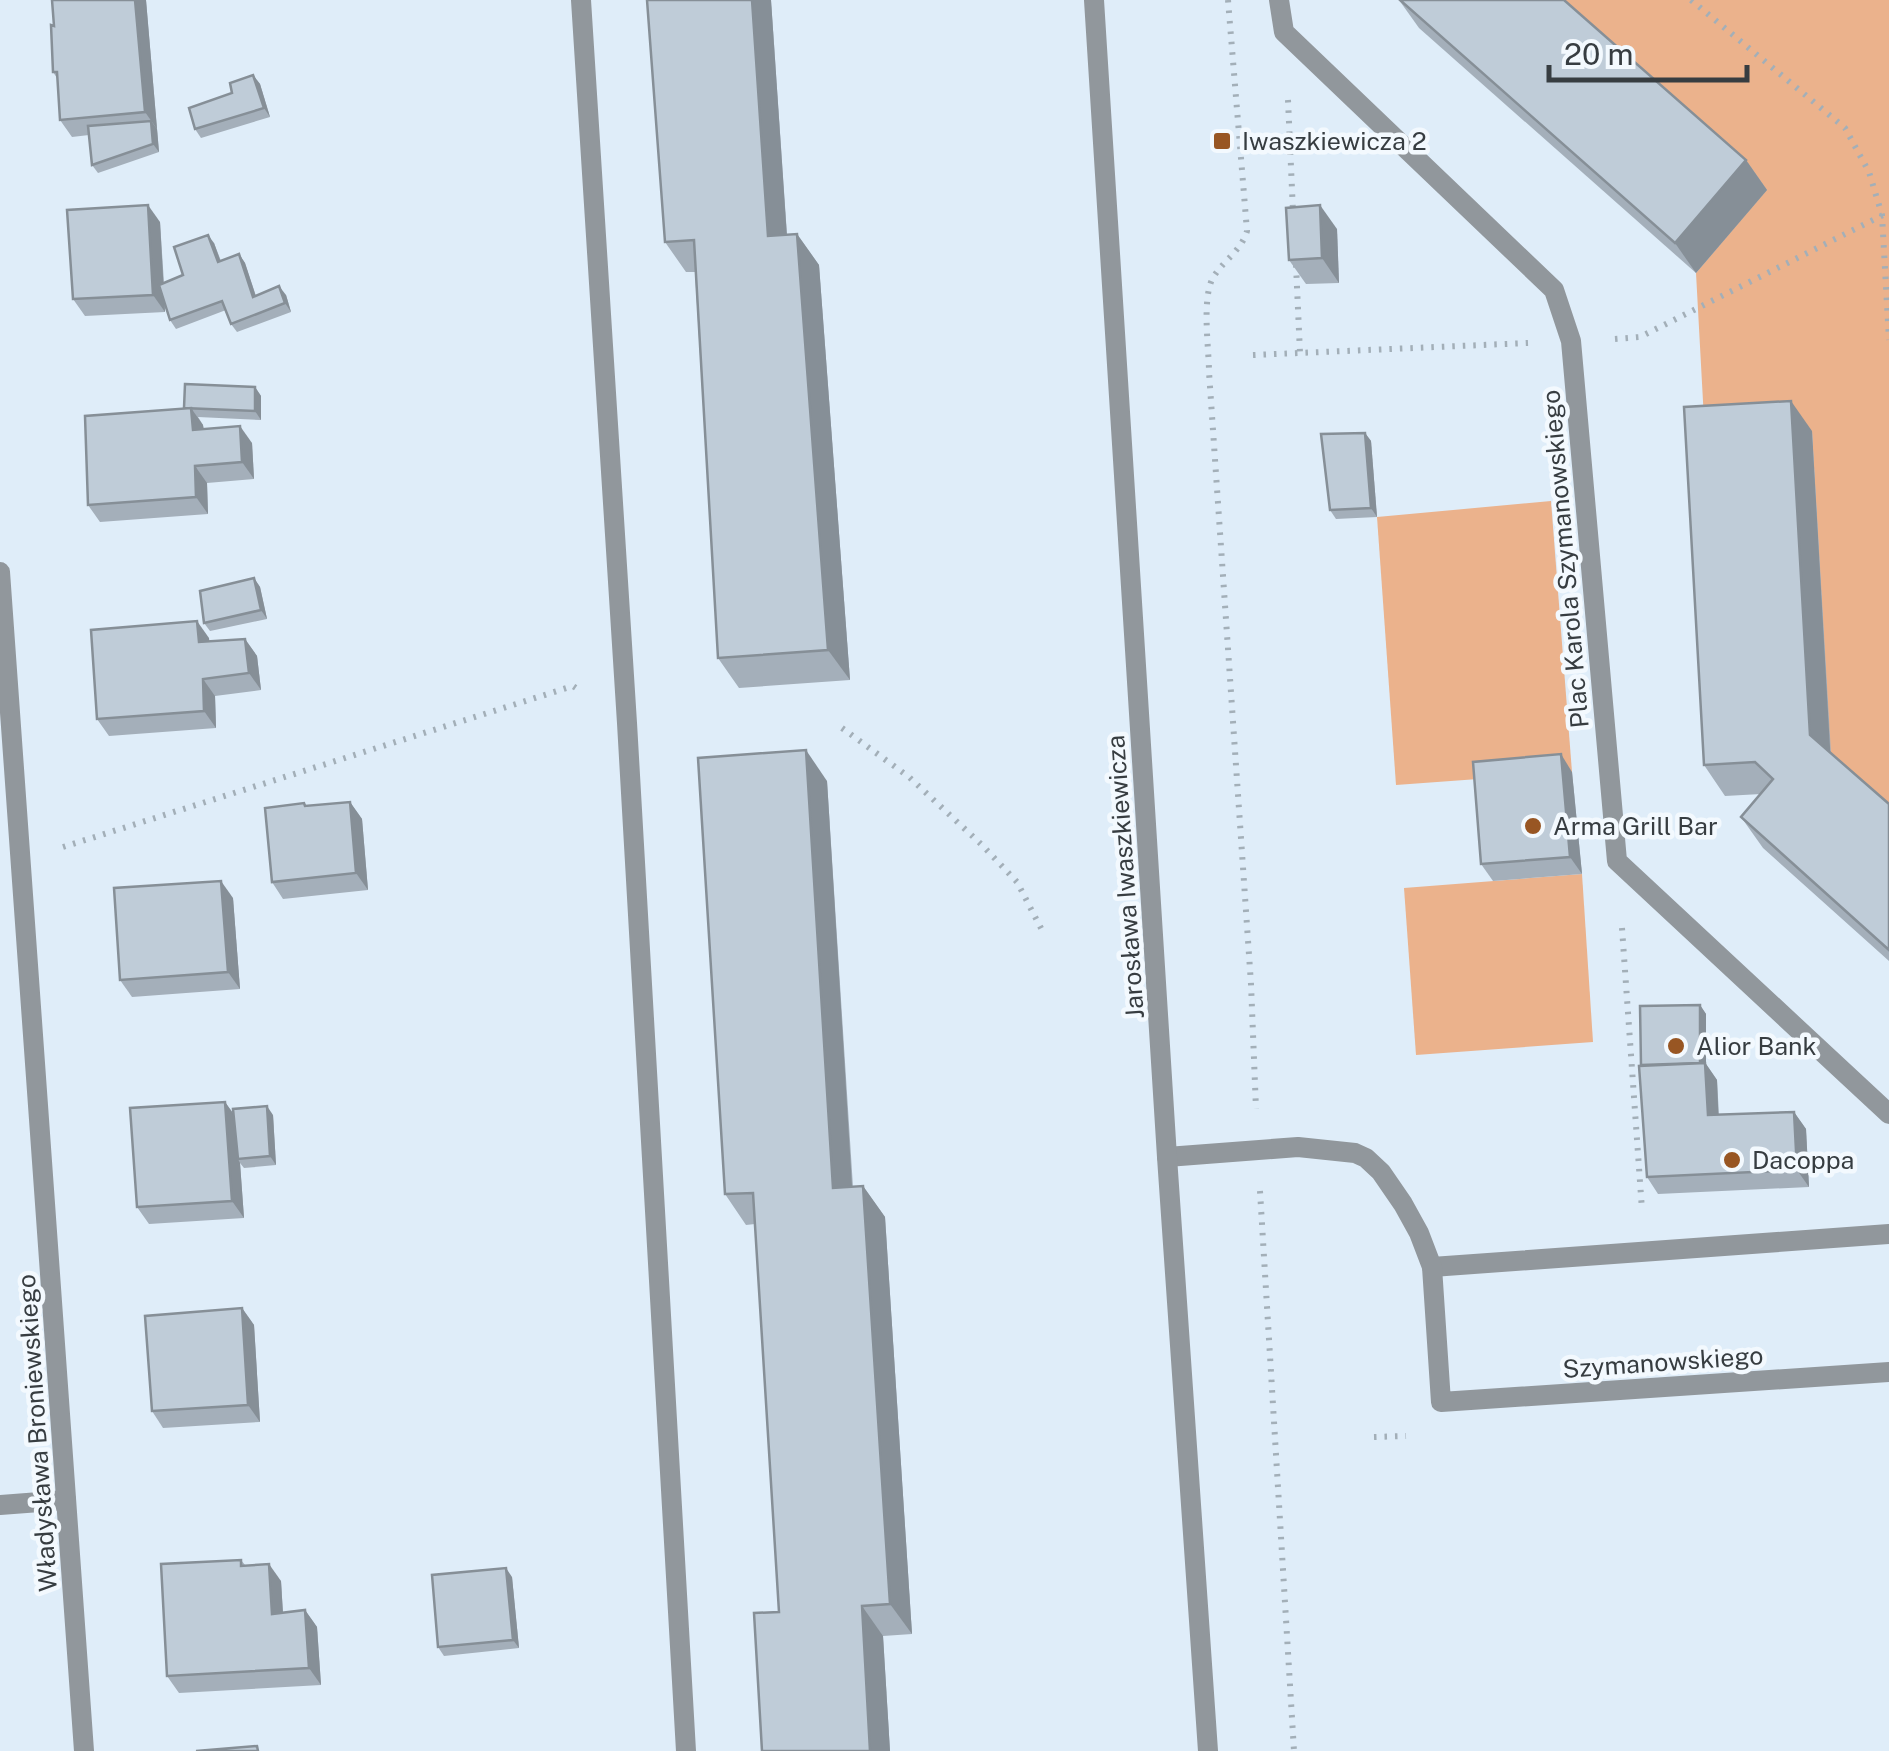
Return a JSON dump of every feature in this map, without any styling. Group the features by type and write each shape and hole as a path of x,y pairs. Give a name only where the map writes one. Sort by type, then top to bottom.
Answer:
{"street":[{"path":"581,0 686,1751"},
{"name":"Jarosława Iwaszkiewicza","path":"1094,0 1208,1751"},
{"path":"1279,0 1284,32"},
{"name":"Plac Karola Szymanowskiego","path":"1284,32 1554,290 1571,341 1617,862"},
{"name":"Władysława Broniewskiego","path":"0,572 84,1751"},
{"path":"1617,862 1889,1114"},
{"path":"1168,1156 1298,1147 1355,1153 1381,1172 1403,1204 1432,1268 1889,1234"},
{"name":"Szymanowskiego","path":"1432,1268 1441,1402 1889,1372"},
{"path":"0,1505 66,1500"}],"path":[{"path":"1228,0 1246,231 1241,247 1212,279 1208,295 1209,372 1256,1121"},
{"path":"1690,0 1844,128 1853,142 1870,172 1882,216 1889,340"},
{"path":"1284,32 1294,221"},
{"path":"1296,259 1300,353"},
{"path":"52,850 573,686 627,724"},
{"path":"842,728 909,777 982,845 1016,882 1044,934"},
{"path":"1617,862 1645,1251"},
{"path":"1260,1178 1294,1751"},
{"path":"1374,1436 1406,1436"}],"shaded area":[{"path":"1551,0 1889,0 1889,816 1831,765 1812,432 1705,438 1696,273 1766,190"},
{"path":"1551,501 1572,772 1396,785 1377,517"},
{"path":"1582,874 1593,1042 1416,1055 1404,888"}],"building":[{"path":"52,0 135,0 145,112 60,120 57,72 53,72"},
{"path":"647,0 752,0 768,236 797,234 828,650 718,658 694,240 665,242"},
{"path":"1400,0 1564,0 1746,160 1675,243"},
{"path":"253,75 264,108 195,129 189,108 232,93 230,83"},
{"path":"151,121 153,144 92,165 88,126"},
{"path":"148,205 153,295 73,299 67,210"},
{"path":"1320,205 1322,258 1289,260 1286,208"},
{"path":"208,235 218,262 239,254 253,297 279,286 285,303 231,324 222,301 170,320 159,285 183,275 174,247"},
{"path":"185,384 255,387 255,411 184,408"},
{"path":"1791,401 1810,735 1889,804 1889,950 1741,817 1773,779 1755,762 1704,765 1684,407"},
{"path":"191,408 193,430 240,426 242,462 195,466 196,497 88,505 85,416"},
{"path":"1365,433 1371,508 1330,510 1321,434"},
{"path":"254,578 261,610 204,623 200,591"},
{"path":"197,621 199,642 245,639 249,673 203,679 204,711 97,719 91,630"},
{"path":"806,750 833,1188 863,1186 890,1604 862,1606 870,1751 762,1751 754,1613 779,1612 753,1193 725,1194 698,758"},
{"name":"Arma Grill Bar","path":"1561,754 1570,857 1481,864 1473,762"},
{"path":"350,802 356,873 272,882 265,808"},
{"path":"221,881 228,972 120,980 114,888"},
{"name":"Alior Bank","path":"1700,1005 1700,1063 1641,1065 1640,1006"},
{"name":"Dacoppa","path":"1705,1063 1708,1115 1794,1112 1797,1170 1647,1177 1639,1066"},
{"path":"225,1102 232,1201 137,1207 130,1108"},
{"path":"267,1106 270,1156 238,1159 233,1109"},
{"path":"242,1308 248,1405 152,1411 145,1316"},
{"path":"241,1560 241,1566 269,1564 272,1614 305,1610 309,1668 167,1676 161,1564"},
{"path":"506,1568 513,1640 438,1647 432,1575"},
{"path":"257,1746 258,1751 196,1751"}],"place":[{"name":"Iwaszkiewicza 2","path":"1222,141"},
{"name":"Arma Grill Bar","path":"1533,826"},
{"name":"Alior Bank","path":"1676,1046"},
{"name":"Dacoppa","path":"1732,1160"}]}
